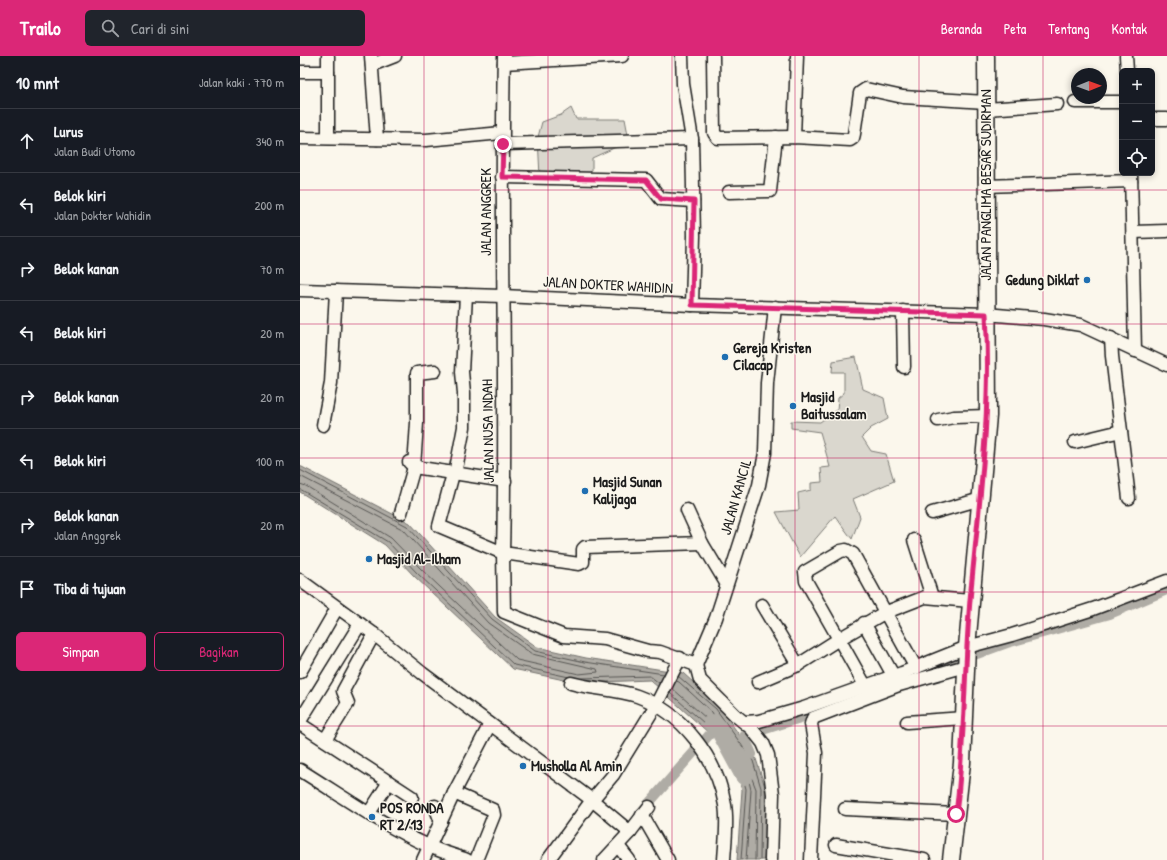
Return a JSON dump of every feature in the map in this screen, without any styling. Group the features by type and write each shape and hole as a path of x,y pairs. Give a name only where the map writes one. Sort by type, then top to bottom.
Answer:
{"main road":[{"name":"JALAN PANGLIMA BESAR SUDIRMAN","path":"951,860 962,763 970,601 988,416 989,356 986,314 986,56"}],"street":[{"path":"328,56 328,138"},
{"path":"377,140 371,60 388,60 395,56"},
{"path":"504,60 622,56"},
{"path":"682,56 683,84 692,139 694,201 692,305"},
{"path":"713,56 715,137 794,137 850,140 852,138 860,93 866,89 903,97 986,105 1057,104"},
{"path":"794,137 797,56"},
{"path":"1126,56 1127,68"},
{"name":"JALAN ANGGREK","path":"502,296 504,60"},
{"path":"300,72 328,72"},
{"path":"1107,102 1119,102"},
{"path":"1155,119 1167,119"},
{"path":"729,192 770,191 776,137"},
{"path":"300,138 377,140 503,138 692,139"},
{"path":"502,177 646,180 661,199 694,201"},
{"path":"986,186 1131,177 1135,351"},
{"path":"1133,232 1167,230"},
{"name":"JALAN DOKTER WAHIDIN","path":"300,290 502,296 775,308 903,310 986,314 1068,322 1081,325 1167,365"},
{"path":"323,425 331,383 336,291"},
{"path":"466,295 462,372 464,393 464,427 454,474 440,522 440,527 503,553 579,564 583,562 583,549 585,547 702,542"},
{"name":"JALAN NUSA INDAH","path":"502,296 505,481 503,553 504,612 564,636 605,639 677,663"},
{"name":"JALAN KANCIL","path":"696,665 716,618 726,583 759,485 763,464 767,383 775,308"},
{"path":"903,310 904,367"},
{"path":"1111,338 1130,498"},
{"path":"401,513 417,423 417,373 435,371"},
{"path":"938,420 954,417 988,416"},
{"path":"1075,442 1121,431"},
{"path":"411,463 454,474 505,481"},
{"path":"932,513 981,500"},
{"path":"687,510 702,542 726,583"},
{"path":"914,540 932,597"},
{"path":"866,686 804,576 807,569 841,551 850,552 853,554 884,613 916,668"},
{"path":"300,580 374,634 422,673 592,800 629,831"},
{"path":"811,860 816,753 811,724 813,718 967,657 1012,635 1093,609 1167,581"},
{"path":"758,682 798,665 864,623 884,613 925,597 970,601"},
{"path":"762,605 798,665"},
{"path":"300,672 337,608"},
{"path":"864,623 893,676"},
{"path":"360,624 300,722 412,797"},
{"path":"325,740 348,703 343,691 374,634"},
{"path":"749,725 788,713 916,668 967,657"},
{"path":"548,860 592,800 613,775 657,702 677,663 696,665 700,680 735,715 749,725 760,737 768,756 773,794 771,860"},
{"path":"570,683 636,696 657,702 695,738 703,748 718,781 726,806 724,860"},
{"path":"907,722 964,718"},
{"path":"423,860 454,793 490,724"},
{"path":"300,770 369,813 429,846 467,860"},
{"path":"369,813 389,782"},
{"path":"454,793 493,810 494,815 476,860"},
{"path":"435,806 441,822"},
{"path":"845,808 956,814"},
{"path":"604,860 618,846 646,811 668,860"},
{"path":"836,844 924,860"},
{"path":"618,846 629,860"}],"shaded area":[{"path":"571,108 576,119 625,119 630,145 614,148 592,158 592,170 583,180 540,177 538,137 542,122 561,115"},
{"path":"856,357 863,389 884,398 888,419 871,428 862,437 871,451 886,454 894,481 853,499 860,517 852,539 835,516 800,557 776,512 799,510 798,493 811,490 811,483 822,482 821,468 830,467 820,432 791,428 791,421 820,422 837,410 838,398 844,393 844,372 832,372 833,361"}],"water":[{"path":"300,466 410,523 495,617 537,647 586,658 683,673 719,706 756,759 765,787 766,827 764,860 737,860 742,790 730,744 711,735 650,680 578,683 513,669 414,576 385,545 300,492"}],"waterway":[{"path":"933,670 1007,643 1110,614 1167,590"},
{"path":"741,760 752,754 744,736 819,712"},
{"path":"712,723 717,726 744,776"},
{"path":"641,812 717,726"}],"place":[{"name":"Gedung Diklat","path":"1087,280"},
{"name":"Gereja Kristen Cilacap","path":"725,357"},
{"name":"Masjid Baitussalam","path":"793,406"},
{"name":"Masjid Sunan Kalijaga","path":"585,491"},
{"name":"Masjid Al-Ilham","path":"369,559"},
{"name":"Musholla Al Amin","path":"523,766"},
{"name":"POS RONDA RT 2/13","path":"372,817"}],"route":[{"path":"503,144 502,177 646,180 663,200 694,201 692,305 903,310 986,314 989,356 988,416 970,601 962,763 956,814"}]}
